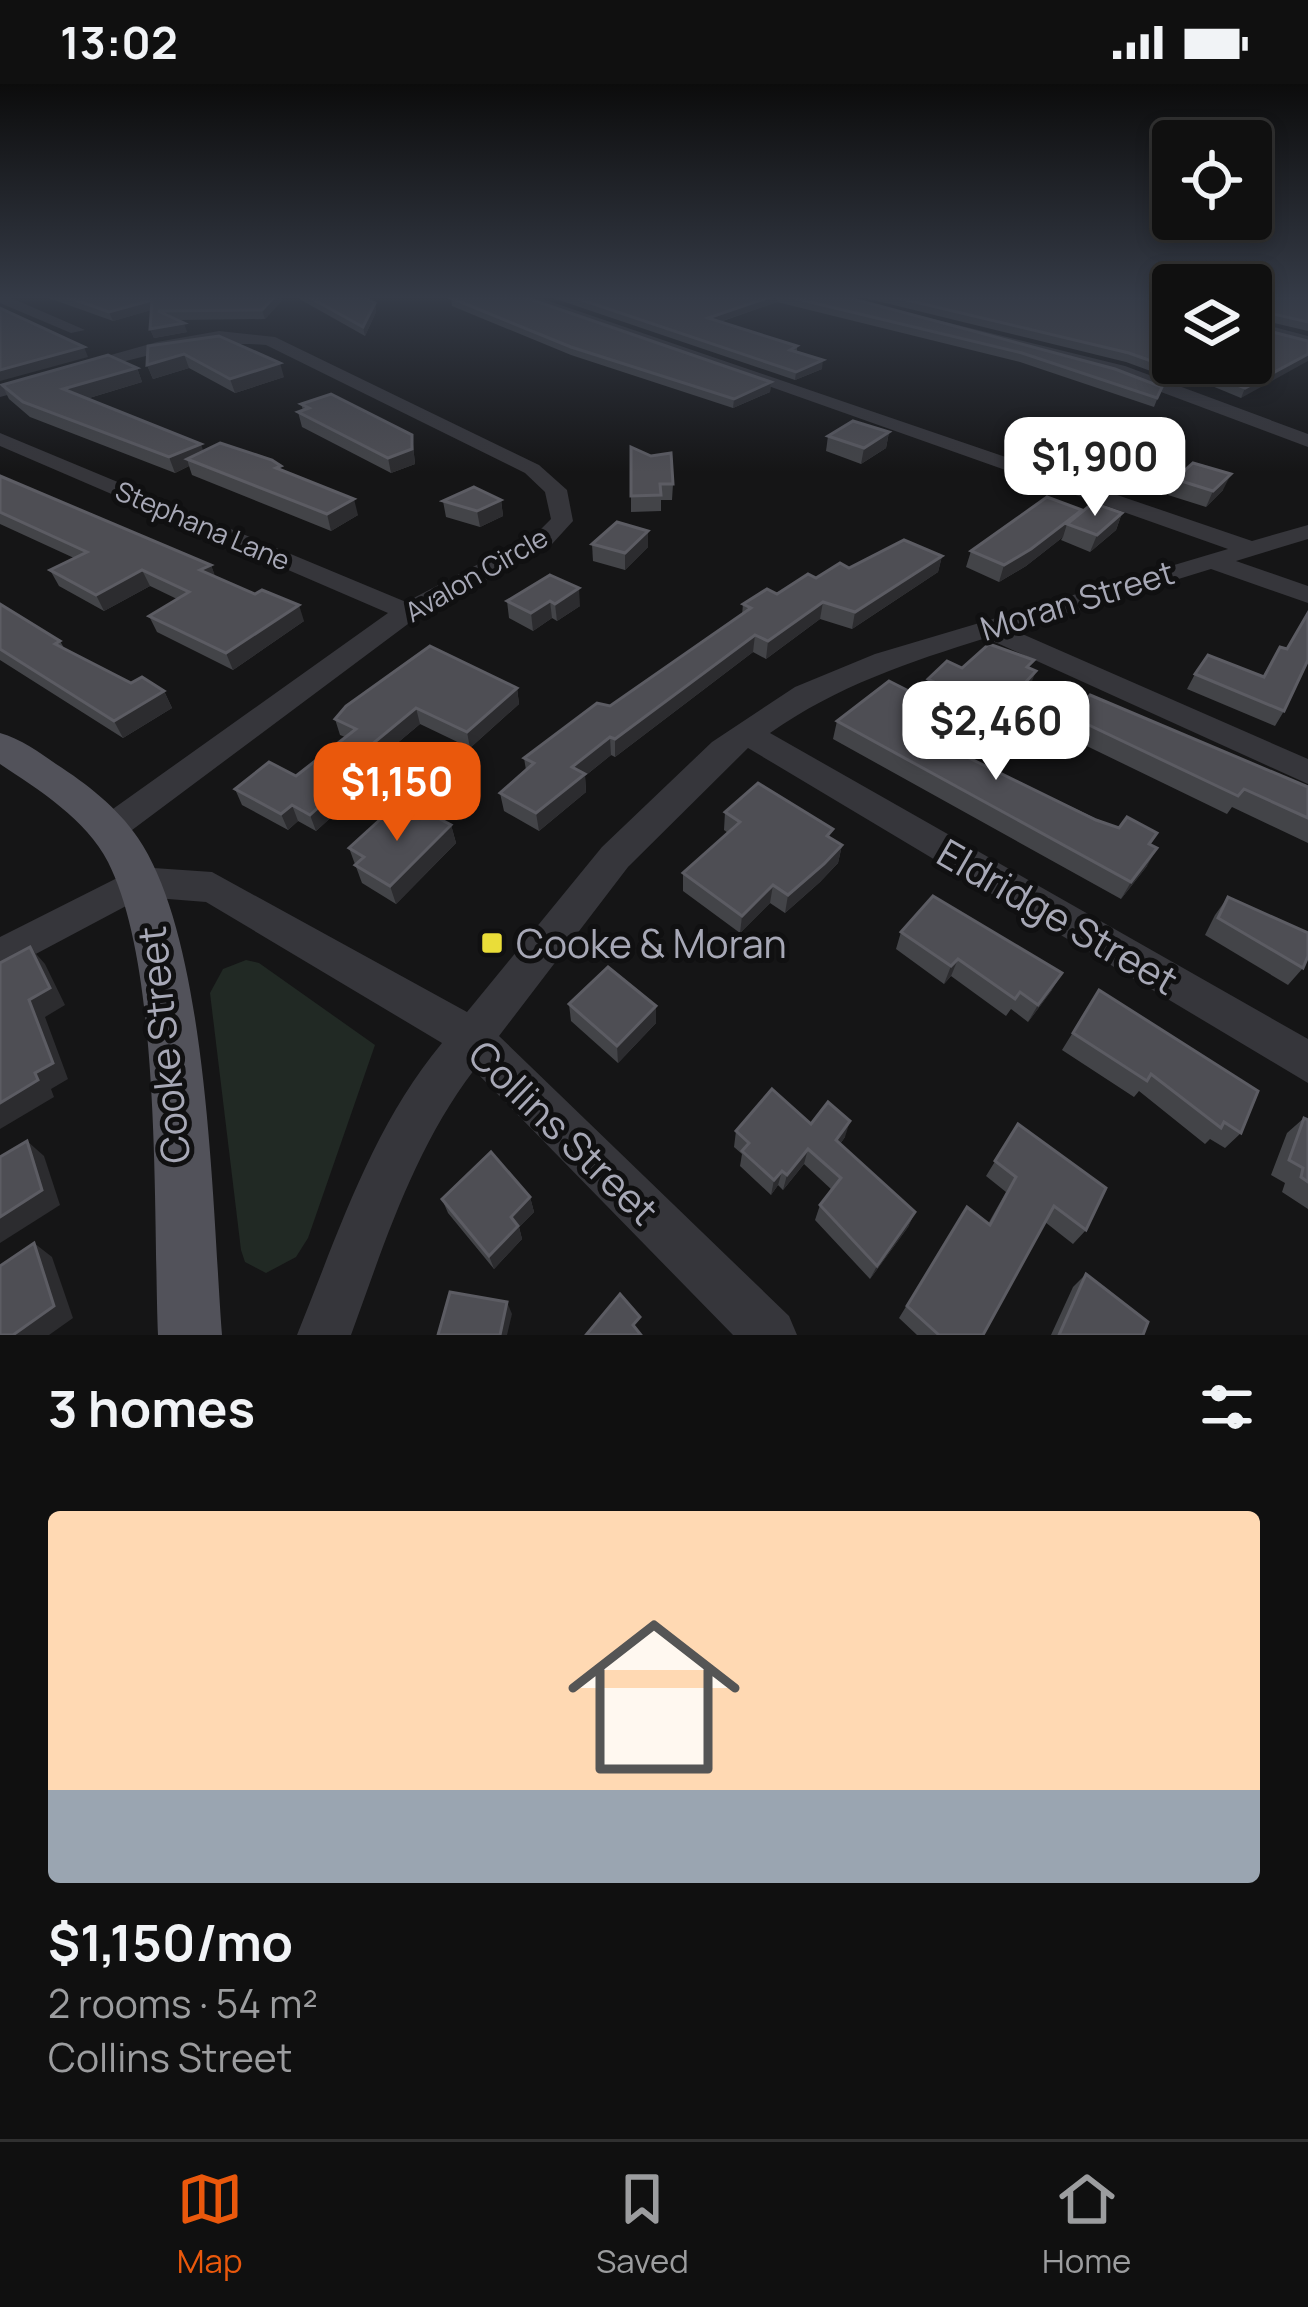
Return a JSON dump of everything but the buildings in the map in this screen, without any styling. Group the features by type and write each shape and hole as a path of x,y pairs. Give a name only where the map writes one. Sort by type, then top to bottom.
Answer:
{"main road":[{"name":"Cooke Street","path":"0,746 66,789 108,830 139,882 161,984 190,1335"}],"street":[{"name":"Avalon Circle","path":"0,392 129,355"},
{"name":"Avalon Circle","path":"108,830 407,612 544,539 562,521 563,503 554,484 299,355"},
{"path":"693,355 1249,548"},
{"path":"1061,355 1119,370 1308,441"},
{"name":"Stephana Lane","path":"0,439 407,612"},
{"name":"Moran Street","path":"325,1335 398,1145 471,1037 635,834 746,733 852,672 1308,532"},
{"path":"1209,560 1308,595"},
{"path":"986,628 1308,772"},
{"name":"Eldridge Street","path":"746,733 1308,1063"},
{"path":"0,956 139,882"},
{"name":"Collins Street","path":"139,882 212,887 471,1037 770,1335"}],"shaded area":[{"path":"246,960 259,963 375,1045 308,1238 296,1257 266,1273 245,1262 241,1250 210,993 223,969"}],"place":[{"name":"Cooke & Moran","path":"492,943"}]}
